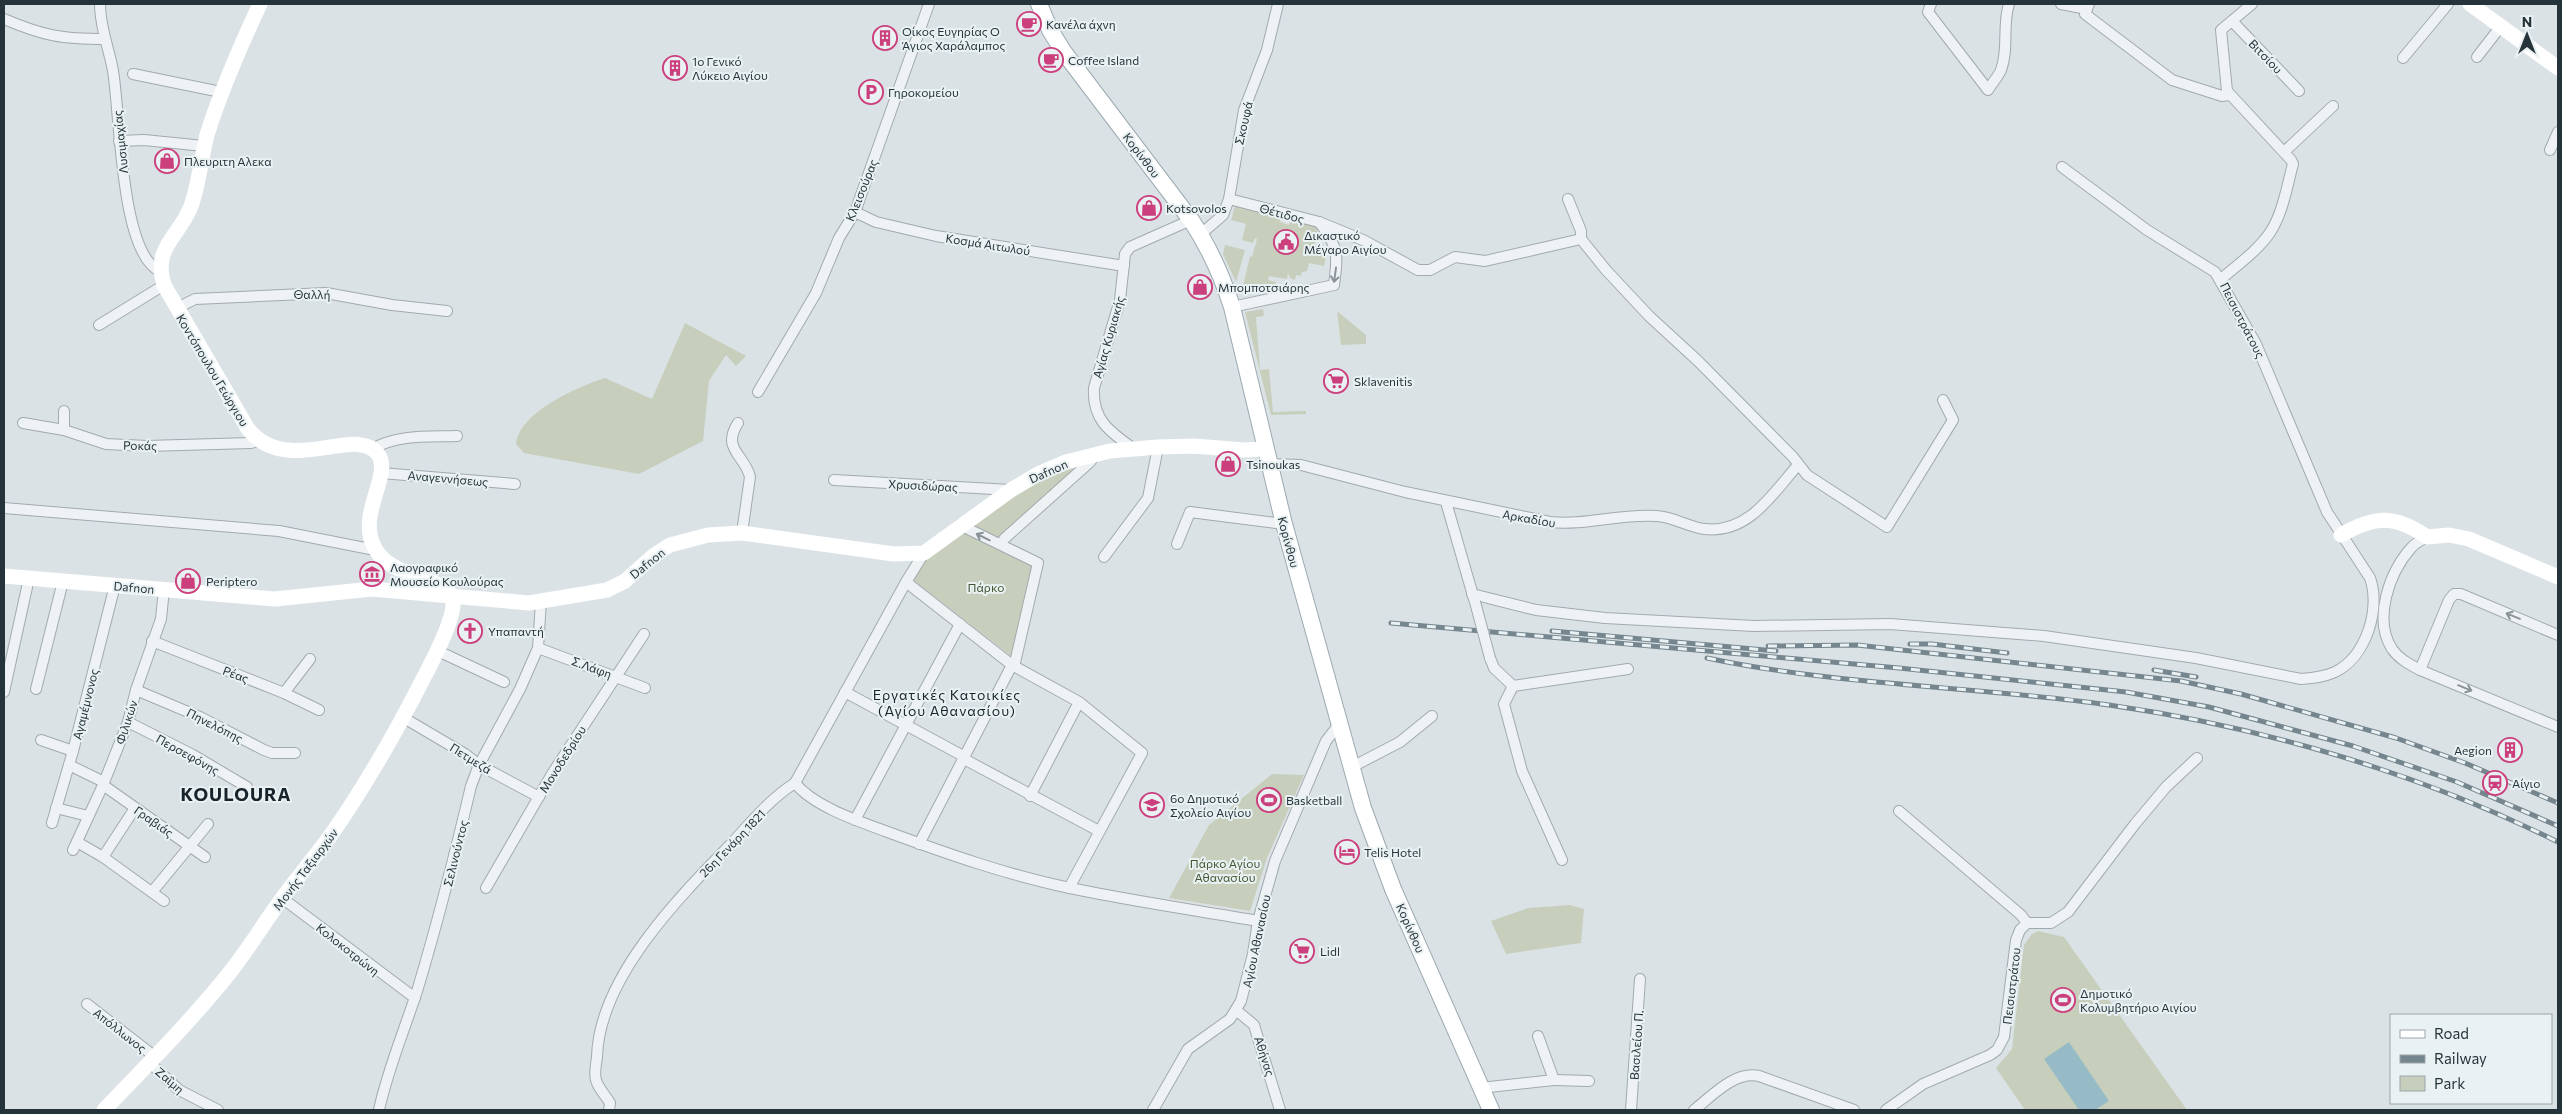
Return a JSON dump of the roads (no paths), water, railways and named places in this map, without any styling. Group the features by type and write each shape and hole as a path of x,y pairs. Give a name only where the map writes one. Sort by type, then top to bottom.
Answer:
{"main road":[{"path":"162,278 168,242 186,218 192,204 204,146 221,92 260,4"},
{"name":"Κορίνθου","path":"1039,4 1050,30 1063,52 1201,234 1232,307 1266,456 1284,524 1352,767 1379,853 1491,1110"},
{"path":"2470,4 2558,68"},
{"name":"Κοντόπουλου Γεώργιου","path":"162,278 177,308 248,429 259,440 272,448 286,451 359,444 372,449"},
{"name":"Dafnon","path":"4,576 275,599 372,590 452,595 522,603 541,602 616,587 670,545 708,535 742,533 894,554 917,554 1011,490 1047,469 1096,454 1134,449 1186,446 1244,450 1266,456"},
{"path":"372,449 381,460 381,473 368,520 370,536 375,550 391,567 443,586 452,595"},
{"path":"2340,534 2376,519 2394,521 2412,527 2427,537 2449,535 2469,539 2558,577"},
{"name":"Μονής Ταξιαρχών","path":"104,1110 230,971 331,834 404,718 438,651 453,608 452,595"}],"street":[{"name":"Λυσιμαχίας","path":"100,4 105,40 113,71 119,141 132,221 146,258 162,278"},
{"name":"Κλεισούρας","path":"758,392 816,293 839,238 855,212 929,4"},
{"name":"Σκουφά","path":"1201,234 1223,215 1229,199 1244,110 1267,50 1278,4"},
{"path":"1931,4 1928,12 1988,90 2001,70 2004,60 2006,12 2010,4"},
{"path":"2061,4 2088,6 2085,14 2172,80 2222,96 2230,95 2227,91 2221,30 2250,7"},
{"path":"2238,4 2250,7"},
{"path":"2403,58 2448,4"},
{"path":"4,19 37,33 68,40 105,40"},
{"name":"Βιτσίου","path":"2232,21 2299,91"},
{"path":"2477,57 2501,26"},
{"path":"133,74 221,92"},
{"name":"Πεισιστράτους","path":"1473,598 1536,610 1605,618 1754,626 1890,624 1995,632 2196,658 2286,677 2318,678 2336,672 2357,652 2369,628 2374,590 2370,578 2326,512 2256,344 2220,280 2247,257 2271,232 2293,164 2230,95"},
{"path":"2284,152 2333,106"},
{"path":"2550,150 2558,132"},
{"path":"119,141 144,140 204,146"},
{"path":"2062,167 2147,230 2211,267 2220,280"},
{"name":"Θέτιδος","path":"1229,199 1319,222 1363,240 1418,270 1425,270 1455,257 1485,261 1581,239"},
{"path":"1568,199 1581,231 1581,239 1606,270 1649,316 1698,362 1807,475 1887,527 1953,420 1943,400"},
{"name":"Κοσμά Αιτωλού","path":"855,212 876,222 936,236 1124,266"},
{"name":"Αγίας Κυριακής","path":"1134,449 1103,425 1094,408 1093,398 1094,388 1120,300 1125,254 1130,247 1192,220"},
{"path":"1232,307 1334,285 1338,256 1326,231 1319,222"},
{"path":"99,325 162,278"},
{"name":"Θαλλή","path":"177,308 195,299 326,293 392,305 447,312"},
{"path":"64,410 64,430"},
{"name":"Ροκάς","path":"23,422 64,430 106,444 147,446 251,443 259,440"},
{"path":"738,423 733,431 731,442 749,470 750,477 742,533"},
{"path":"372,449 387,441 402,437 457,436"},
{"path":"1104,557 1148,498 1158,447"},
{"path":"1004,539 1090,462 1096,454"},
{"name":"Αρκαδίου","path":"1266,456 1446,502 1557,523 1657,516 1700,528 1718,529 1732,526 1753,516 1798,465"},
{"name":"Αναγεννήσεως","path":"381,473 515,484"},
{"name":"Χρυσιδώρας","path":"834,480 1011,490"},
{"path":"1446,502 1490,658 1494,668 1513,686"},
{"path":"4,508 279,531 375,550"},
{"path":"1177,544 1190,512 1284,524"},
{"path":"919,844 1013,666 1038,563 960,525"},
{"path":"2427,537 2412,546 2398,566 2389,587 2384,613 2385,631 2392,648 2402,660 2420,670 2558,727"},
{"name":"26η Γενάρη 1821","path":"609,1110 610,1103 596,1080 601,1024 610,1001 648,935 755,818 784,790 795,783 906,582 917,554"},
{"path":"4,692 29,578"},
{"path":"36,689 63,581"},
{"path":"906,582 1013,666 1079,702 1142,753 1069,888"},
{"name":"Αγαμέμνονος","path":"52,823 73,751 115,585"},
{"name":"Φιλικών","path":"103,856 75,846 104,784 128,722 136,690 161,619 164,589"},
{"path":"2420,670 2449,600 2454,594 2461,594 2558,635"},
{"name":"Σελινούντος","path":"379,1110 386,1078 434,935 471,786 479,765 520,689 538,648 541,602"},
{"path":"855,820 960,624"},
{"name":"Μονοδεδρίου","path":"486,888 539,797 644,634"},
{"name":"Ρέας","path":"152,641 284,693 320,710"},
{"name":"Σ.Λάφη","path":"538,648 645,688"},
{"path":"438,651 504,682"},
{"path":"284,693 310,660"},
{"path":"1513,686 1628,669"},
{"path":"1513,686 1504,704 1522,771 1562,860"},
{"name":"Πηνελόπης","path":"136,690 200,716 272,754 294,753"},
{"path":"845,692 1030,796 1099,831"},
{"path":"1030,796 1079,702"},
{"path":"1352,767 1400,742 1432,716"},
{"name":"Πετμεζά","path":"404,718 465,754 479,765 539,797"},
{"name":"Περσεφόνης","path":"128,722 193,755 247,788"},
{"name":"Αγίου Αθανασίου","path":"1153,1110 1188,1049 1194,1043 1221,1027 1236,1010 1245,992 1258,921 1275,862 1326,741 1340,723"},
{"path":"41,740 73,751"},
{"path":"1899,811 2021,915 2027,923 2051,922 2068,912 2135,824 2166,787 2197,758"},
{"name":"Γραβιάς","path":"69,765 104,784 205,858"},
{"path":"795,783 809,796 855,820 919,844 1069,888 1258,921"},
{"path":"56,808 88,816"},
{"path":"136,808 103,856 164,901"},
{"path":"152,892 208,824"},
{"name":"Κολοκοτρώνη","path":"282,898 414,998"},
{"name":"Πεισιστράτου","path":"1886,1110 1924,1084 1998,1050 2004,1037 2016,940 2020,930 2027,923"},
{"name":"Βασιλείου Π.","path":"1631,1110 1640,979"},
{"name":"Απόλλωνος","path":"87,1004 152,1059"},
{"name":"Αθήνας","path":"1236,1010 1254,1025 1280,1110"},
{"path":"1538,1036 1554,1080"},
{"name":"Ζαΐμη","path":"152,1059 179,1090 218,1110"},
{"path":"1694,1110 1734,1080 1746,1075 1752,1075 1854,1110"},
{"path":"1480,1088 1554,1080 1589,1081"}],"water":[{"path":"2069,1042 2109,1101 2095,1110 2079,1110 2044,1059"}],"railway":[{"path":"1391,623 1899,668 2126,692 2209,707 2353,746 2457,782 2558,826"},
{"path":"1552,631 1776,651"},
{"path":"1910,644 1932,644 2007,653"},
{"path":"1768,646 1857,645 2181,681 2241,694 2396,738 2465,763 2558,803"},
{"path":"1707,658 1757,667 1857,680 2109,705 2225,726 2339,756 2395,774 2505,817 2558,842"},
{"path":"2154,670 2196,677"}],"place":[{"name":"Κανέλα άχνη","path":"1029,24"},
{"name":"Οίκος Ευγηρίας Ο Άγιος Χαράλαμπος","path":"885,38"},
{"name":"Coffee Island","path":"1051,60"},
{"name":"1o Γενικό Λύκειο Αιγίου","path":"675,68"},
{"name":"Γηροκομείου","path":"871,92"},
{"name":"Πλευριτη Αλεκα","path":"167,161"},
{"name":"Kotsovolos","path":"1149,208"},
{"name":"Δικαστικό Μέγαρο Αιγίου","path":"1286,242"},
{"name":"Μπομποτσιάρης","path":"1200,287"},
{"name":"Sklavenitis","path":"1336,381"},
{"name":"Tsinoukas","path":"1228,464"},
{"name":"Λαογραφικό Μουσείο Κουλούρας","path":"372,574"},
{"name":"Periptero","path":"188,581"},
{"name":"Υπαπαντή","path":"470,631"},
{"name":"Aegion","path":"2510,750"},
{"name":"Αίγιο","path":"2495,783"},
{"name":"Basketball","path":"1269,800"},
{"name":"6ο Δημοτικό Σχολείο Αιγίου","path":"1152,805"},
{"name":"Telis Hotel","path":"1347,852"},
{"name":"Lidl","path":"1302,951"},
{"name":"Δημοτικό Κολυμβητήριο Αιγίου","path":"2063,1000"}],"district":[{"name":"Εργατικές Κατοικίες (Αγίου Αθανασίου)","path":"947,702"},
{"name":"KOULOURA","path":"236,794"}],"park label":[{"name":"Πάρκο","path":"986,587"},
{"name":"Πάρκο Αγίου Αθανασίου","path":"1225,870"}]}
